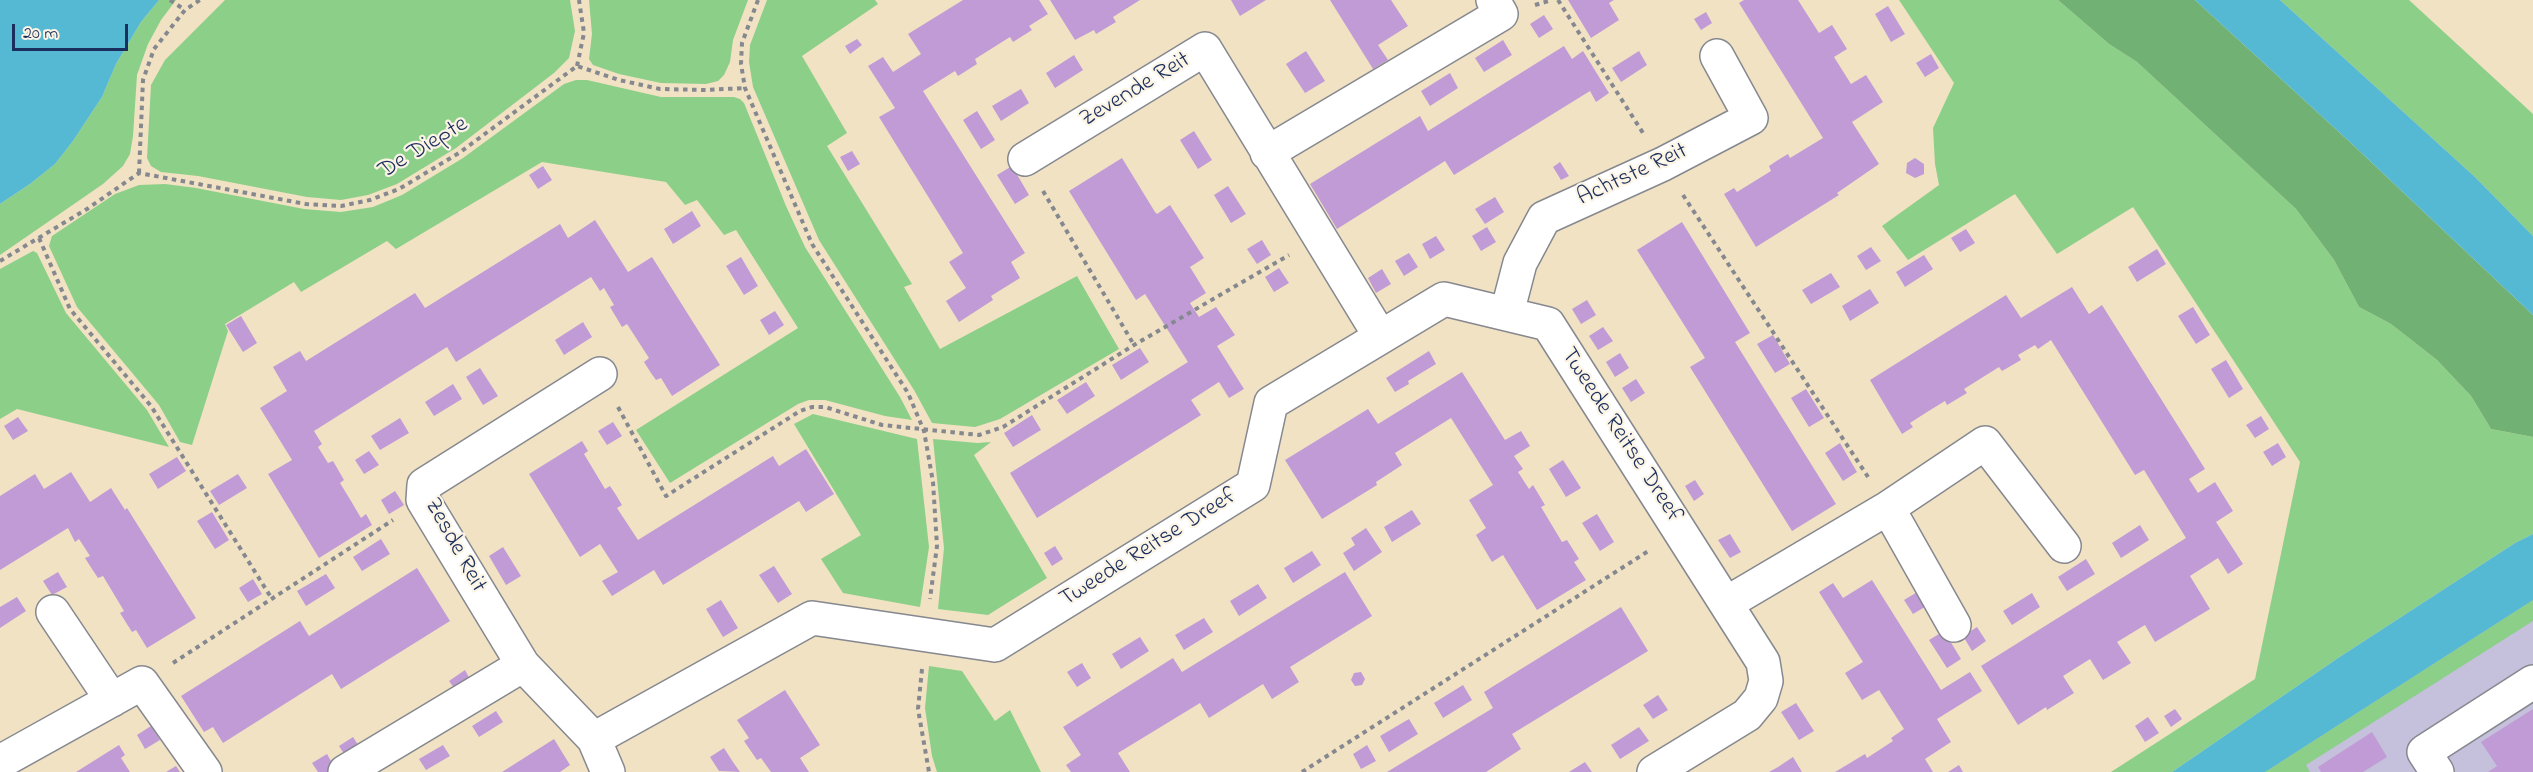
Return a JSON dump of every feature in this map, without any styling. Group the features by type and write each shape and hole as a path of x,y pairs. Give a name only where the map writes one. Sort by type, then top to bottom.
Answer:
{"street":[{"path":"1267,153 1501,14 1493,0"},
{"name":"Zevende Reit","path":"1025,159 1205,49 1380,336"},
{"name":"Achtste Reit","path":"1507,313 1520,263 1544,218 1663,164 1751,118 1717,56"},
{"name":"Tweede Reitse Dreef","path":"594,739 812,618 995,645 1253,485 1271,403 1444,299 1548,324 1763,662 1766,681 1761,698 1747,715 1654,772"},
{"name":"Zesde Reit","path":"600,375 424,485 423,500 523,665 594,739 608,772"},
{"path":"1727,603 1888,508 1985,444 2064,546"},
{"path":"1888,508 1954,625"},
{"path":"53,612 112,700"},
{"path":"345,772 523,665"},
{"path":"2437,772 2424,752 2533,682"},
{"path":"0,762 142,683 205,772"}],"path":[{"path":"170,0 185,10"},
{"path":"0,261 87,209 139,173 143,80 154,50 185,10 200,0"},
{"path":"579,0 584,33 577,66 619,80 660,89 745,88"},
{"path":"758,0 742,43 741,64 745,88 812,244 908,393 924,431 933,482 936,546 924,634 918,709 929,772"},
{"path":"1558,0 1888,508"},
{"name":"De Diepte","path":"139,173 306,204 341,206 370,200 399,189 459,153 577,66"},
{"path":"1025,159 1134,345"},
{"path":"600,375 666,496 800,411 812,407 825,407 882,425 924,431 979,435 1003,427 1134,345 1320,237"},
{"path":"39,238 70,309 151,406 272,599"},
{"path":"142,683 423,500"},
{"path":"1302,772 1680,531"}],"shaded area":[{"path":"2533,574 2533,772 2202,772"}],"green space":[{"path":"159,0 176,0 161,20 148,44 137,75 133,136 130,154 123,166 103,184 0,255 0,204 55,164 73,141 102,97 116,64 141,22"},
{"path":"225,0 570,0 575,31 569,58 554,73 456,148 397,184 368,195 341,200 307,197 198,176 161,172 151,166 147,158 151,85 165,60"},
{"path":"589,0 748,0 733,40 730,62 724,75 718,81 706,84 661,83 619,74 593,65 589,59 592,34"},
{"path":"767,0 875,0 878,4 802,56 847,133 827,146 912,284 904,287 940,349 1077,276 1119,349 1000,419 975,427 932,423 914,390 819,240 753,87 749,62 750,45"},
{"path":"1899,0 2058,0 2109,44 2137,62 2296,209 2334,260 2359,307 2391,324 2437,360 2471,396 2491,429 2533,437 2533,534 2515,543 2338,658 2172,772 2111,772 2255,679 2300,462 2133,207 2057,254 2015,194 1908,260 1882,226 1939,185 1933,128 1954,83"},
{"path":"2058,0 2195,0 2352,144 2533,315 2533,437 2491,429 2471,396 2437,360 2391,324 2359,307 2334,260 2296,209 2137,62 2109,44"},
{"path":"2280,0 2409,0 2533,114 2533,236 2475,177"},
{"path":"576,80 587,80 661,97 734,97 744,103 805,247 900,397 912,420 885,416 825,400 809,400 798,404 670,483 636,430 798,328 736,230 724,235 697,200 685,205 666,182 542,162 396,249 387,241 301,292 294,282 225,324 228,331 192,445 180,442 159,405 77,307 49,246 52,236 115,194 139,185 165,184 196,188 304,209 341,212 373,207 402,195 463,158 564,84"},
{"path":"33,251 37,253 66,313 147,410 169,447 17,409 0,419 0,269"},
{"path":"813,414 917,439 929,547 920,607 843,593 821,559 861,535 794,424"},
{"path":"933,439 991,442 974,455 1047,578 988,615 938,609 944,548"},
{"path":"2533,600 2533,621 2306,765 2310,772 2265,772"},
{"path":"929,666 962,671 995,721 1010,710 1041,772 937,772 932,756 925,708"}],"water":[{"path":"0,0 159,0 141,22 116,64 102,97 73,141 55,164 0,204"},
{"path":"2195,0 2280,0 2475,177 2533,236 2533,315 2352,144"},
{"path":"2533,534 2533,600 2265,772 2172,772 2338,658 2515,543"}],"building":[{"path":"963,0 1039,0 1048,14 1029,26 1032,30 1013,42 1010,37 975,59 977,64 958,76 955,71 923,91 1025,253 1011,262 1020,278 991,296 993,300 959,322 946,301 966,288 949,262 963,253 879,117 895,108 868,66 883,57 893,72 921,54 908,34"},
{"path":"1050,0 1140,0 1113,17 1116,22 1096,34 1094,30 1075,40"},
{"path":"1231,0 1266,0 1240,16"},
{"path":"1330,0 1391,0 1408,26 1378,45 1388,60 1373,69"},
{"path":"1568,0 1614,0 1609,3 1619,20 1591,38"},
{"path":"1744,0 1798,0 1819,33 1832,25 1847,49 1834,57 1851,84 1866,75 1883,102 1852,122 1879,164 1837,193 1839,195 1756,247 1724,194 1734,188 1737,192 1771,171 1769,166 1778,160 1788,154 1790,158 1823,138 1739,3"},
{"path":"1888,6 1905,34 1891,42 1875,14"},
{"path":"1706,12 1712,23 1701,30 1694,19"},
{"path":"1544,15 1553,29 1539,38 1530,24"},
{"path":"857,39 862,45 850,54 845,46"},
{"path":"1503,40 1512,55 1484,72 1475,58"},
{"path":"1564,46 1572,59 1583,51 1609,93 1596,102 1590,91 1454,175 1445,161 1337,229 1310,184 1420,116 1428,131"},
{"path":"1306,51 1325,81 1305,93 1286,64"},
{"path":"1639,51 1647,65 1621,82 1612,68"},
{"path":"1931,54 1939,68 1925,77 1916,63"},
{"path":"1074,55 1083,70 1055,88 1046,73"},
{"path":"1450,73 1458,88 1430,106 1421,91"},
{"path":"1021,89 1029,103 1001,121 992,106"},
{"path":"977,111 995,140 981,149 963,120"},
{"path":"1194,131 1212,160 1198,169 1180,140"},
{"path":"852,151 860,164 848,171 840,157"},
{"path":"1122,158 1155,212 1157,214 1170,205 1204,258 1190,267 1206,293 1190,303 1199,317 1216,307 1235,335 1217,346 1244,389 1229,398 1219,382 1191,400 1201,415 1037,518 1010,473 1188,362 1145,294 1136,300 1069,191"},
{"path":"1915,158 1924,164 1924,174 1915,178 1906,173 1907,163"},
{"path":"1560,162 1569,176 1561,180 1553,167"},
{"path":"543,166 552,180 538,189 529,175"},
{"path":"1012,166 1029,195 1015,204 997,175"},
{"path":"1228,186 1246,214 1231,223 1214,195"},
{"path":"1495,197 1504,212 1485,224 1475,209"},
{"path":"692,211 701,226 673,244 664,229"},
{"path":"595,220 628,272 652,257 720,365 672,396 661,378 656,380 644,362 649,358 627,324 622,327 610,307 614,305 604,288 600,291 591,277 456,362 447,347 314,431 322,444 318,447 328,463 333,461 344,480 340,483 361,518 366,514 372,525 319,558 268,474 292,460 260,408 287,391 273,367 300,351 306,361 415,293 425,308 560,224 568,238"},
{"path":"1682,222 1750,333 1735,342 1836,504 1792,531 1690,367 1705,358 1637,250"},
{"path":"1487,227 1496,242 1481,251 1472,236"},
{"path":"1966,229 1975,243 1960,252 1951,238"},
{"path":"1436,236 1445,250 1430,259 1422,244"},
{"path":"1262,240 1271,255 1257,264 1247,249"},
{"path":"1871,247 1881,261 1866,270 1857,256"},
{"path":"2157,249 2166,264 2137,282 2128,267"},
{"path":"1409,253 1418,267 1404,276 1395,261"},
{"path":"1924,255 1933,269 1905,287 1896,272"},
{"path":"741,257 758,286 744,295 726,266"},
{"path":"1279,268 1289,283 1274,292 1265,277"},
{"path":"1382,269 1391,284 1376,293 1368,278"},
{"path":"1831,273 1840,287 1811,304 1802,290"},
{"path":"2072,287 2089,314 2102,305 2205,469 2189,479 2198,493 2215,482 2233,511 2216,522 2243,564 2228,574 2218,558 2190,576 2210,609 2155,642 2145,625 2117,642 2131,663 2103,680 2090,659 2063,676 2074,693 2018,725 1981,666 2186,538 2144,470 2135,475 2051,340 2038,349 2035,345 2018,355 2021,360 2002,371 1999,367 1964,389 1967,393 1947,405 1945,401 1927,412 1910,423 1913,427 1902,434 1870,380 2006,295 2021,318"},
{"path":"1870,289 1879,303 1850,321 1842,306"},
{"path":"1587,300 1596,315 1581,324 1572,309"},
{"path":"2193,307 2210,335 2196,344 2178,316"},
{"path":"775,311 784,325 769,335 760,320"},
{"path":"241,316 257,343 243,352 226,325"},
{"path":"583,322 592,337 564,355 555,340"},
{"path":"1603,327 1613,341 1598,350 1589,336"},
{"path":"1773,335 1790,364 1775,373 1757,344"},
{"path":"1140,348 1149,362 1121,380 1112,365"},
{"path":"1429,351 1436,364 1395,392 1386,378"},
{"path":"1620,353 1629,368 1615,377 1606,362"},
{"path":"2226,360 2243,389 2229,398 2211,369"},
{"path":"480,368 498,396 483,405 466,377"},
{"path":"1462,372 1505,440 1521,431 1530,446 1514,456 1523,469 1518,472 1529,489 1533,485 1545,505 1541,507 1562,542 1567,540 1579,559 1574,562 1586,580 1537,610 1503,555 1492,562 1476,535 1486,528 1469,500 1493,485 1451,418 1395,453 1402,465 1376,482 1377,485 1322,519 1285,460 1368,409 1378,424"},
{"path":"1636,379 1645,393 1631,402 1622,388"},
{"path":"1086,382 1095,396 1067,414 1057,400"},
{"path":"453,384 462,399 434,416 425,402"},
{"path":"1806,389 1824,418 1809,427 1791,398"},
{"path":"1032,415 1041,430 1013,447 1004,433"},
{"path":"2261,416 2269,429 2255,438 2246,425"},
{"path":"18,417 28,431 13,440 4,426"},
{"path":"400,418 409,433 380,450 371,436"},
{"path":"613,422 622,436 607,445 598,431"},
{"path":"582,441 588,451 584,454 605,489 610,486 616,495 622,505 617,508 638,540 773,456 779,466 806,449 834,494 806,512 799,501 663,585 654,570 612,596 602,581 618,572 600,544 580,557 529,474"},
{"path":"1840,443 1857,472 1843,481 1825,453"},
{"path":"2278,443 2286,457 2272,466 2263,452"},
{"path":"369,451 379,465 364,474 355,460"},
{"path":"177,457 186,471 158,489 149,474"},
{"path":"1563,460 1581,488 1566,497 1549,469"},
{"path":"71,472 90,502 111,488 125,510 127,508 196,618 147,648 136,630 132,632 120,613 124,611 103,576 98,578 85,558 90,556 79,539 75,542 68,528 0,570 0,496 35,474 44,489"},
{"path":"238,474 247,488 219,505 210,491"},
{"path":"1695,480 1704,494 1694,501 1685,486"},
{"path":"395,491 404,505 389,514 381,500"},
{"path":"1412,510 1421,524 1392,542 1384,527"},
{"path":"212,512 229,540 215,549 197,521"},
{"path":"1597,514 1614,542 1600,551 1582,523"},
{"path":"2140,525 2149,540 2121,558 2112,543"},
{"path":"1366,528 1382,552 1354,571 1343,553 1355,545 1351,538"},
{"path":"1730,534 1741,552 1730,558 1718,540"},
{"path":"381,539 390,554 362,571 353,557"},
{"path":"1055,546 1063,559 1052,566 1044,553"},
{"path":"503,547 521,576 506,585 489,556"},
{"path":"1312,551 1321,565 1293,583 1284,568"},
{"path":"2086,559 2095,574 2067,591 2058,577"},
{"path":"774,566 792,594 778,603 759,575"},
{"path":"417,568 450,621 341,689 332,674 223,743 213,727 204,732 181,696 300,621 309,636"},
{"path":"58,572 67,587 52,595 43,581"},
{"path":"1345,572 1372,616 1290,667 1299,682 1272,699 1263,684 1209,718 1200,703 1118,753 1130,772 1071,772 1066,765 1081,755 1063,727 1173,658 1182,672"},
{"path":"326,574 335,588 306,606 297,591"},
{"path":"253,579 262,594 248,602 239,588"},
{"path":"1872,580 1941,690 1970,672 1982,691 1937,719 1951,742 1925,759 1933,772 1835,772 1865,754 1867,758 1893,741 1891,738 1904,729 1879,690 1862,700 1845,673 1863,662 1819,592 1833,583 1843,598"},
{"path":"1258,584 1267,598 1239,616 1230,601"},
{"path":"1919,591 1928,605 1913,614 1904,600"},
{"path":"2032,593 2040,607 2012,625 2003,611"},
{"path":"17,597 26,611 0,628 0,607"},
{"path":"721,600 738,628 723,637 706,609"},
{"path":"1621,607 1648,651 1512,734 1521,749 1486,772 1387,772 1493,708 1484,692"},
{"path":"1204,618 1213,632 1184,650 1175,635"},
{"path":"1977,627 1986,641 1972,651 1963,636"},
{"path":"1944,631 1961,659 1947,668 1929,640"},
{"path":"1140,637 1149,651 1121,669 1112,654"},
{"path":"1082,663 1091,678 1077,687 1067,672"},
{"path":"465,670 472,683 457,692 449,681"},
{"path":"1361,672 1365,679 1362,685 1355,686 1351,680 1354,673"},
{"path":"1463,685 1472,700 1443,718 1434,703"},
{"path":"785,690 820,745 800,758 809,772 771,772 761,758 757,760 744,741 749,738 737,720"},
{"path":"1658,695 1668,710 1653,719 1643,705"},
{"path":"1796,703 1814,731 1799,740 1781,712"},
{"path":"2175,709 2182,719 2171,727 2164,716"},
{"path":"2533,709 2533,772 2488,772 2497,766 2481,742"},
{"path":"496,711 503,722 479,737 472,726"},
{"path":"2148,717 2159,733 2145,742 2135,726"},
{"path":"1409,719 1418,734 1389,752 1380,736"},
{"path":"151,726 160,740 145,749 137,735"},
{"path":"1639,727 1649,741 1620,759 1611,745"},
{"path":"2372,732 2387,757 2363,772 2321,772 2318,767"},
{"path":"353,737 362,751 348,760 339,746"},
{"path":"554,739 570,765 560,772 502,772"},
{"path":"119,745 125,755 121,758 130,772 76,772"},
{"path":"443,745 450,756 426,770 419,759"},
{"path":"1367,745 1376,761 1361,769 1353,754"},
{"path":"724,748 740,772 719,771 710,757"},
{"path":"327,754 335,768 329,772 318,772 312,763"},
{"path":"1793,757 1802,772 1769,772 1778,767"},
{"path":"1585,762 1592,772 1569,772"},
{"path":"1959,765 1963,772 1948,772"},
{"path":"176,766 180,772 166,772"}]}
